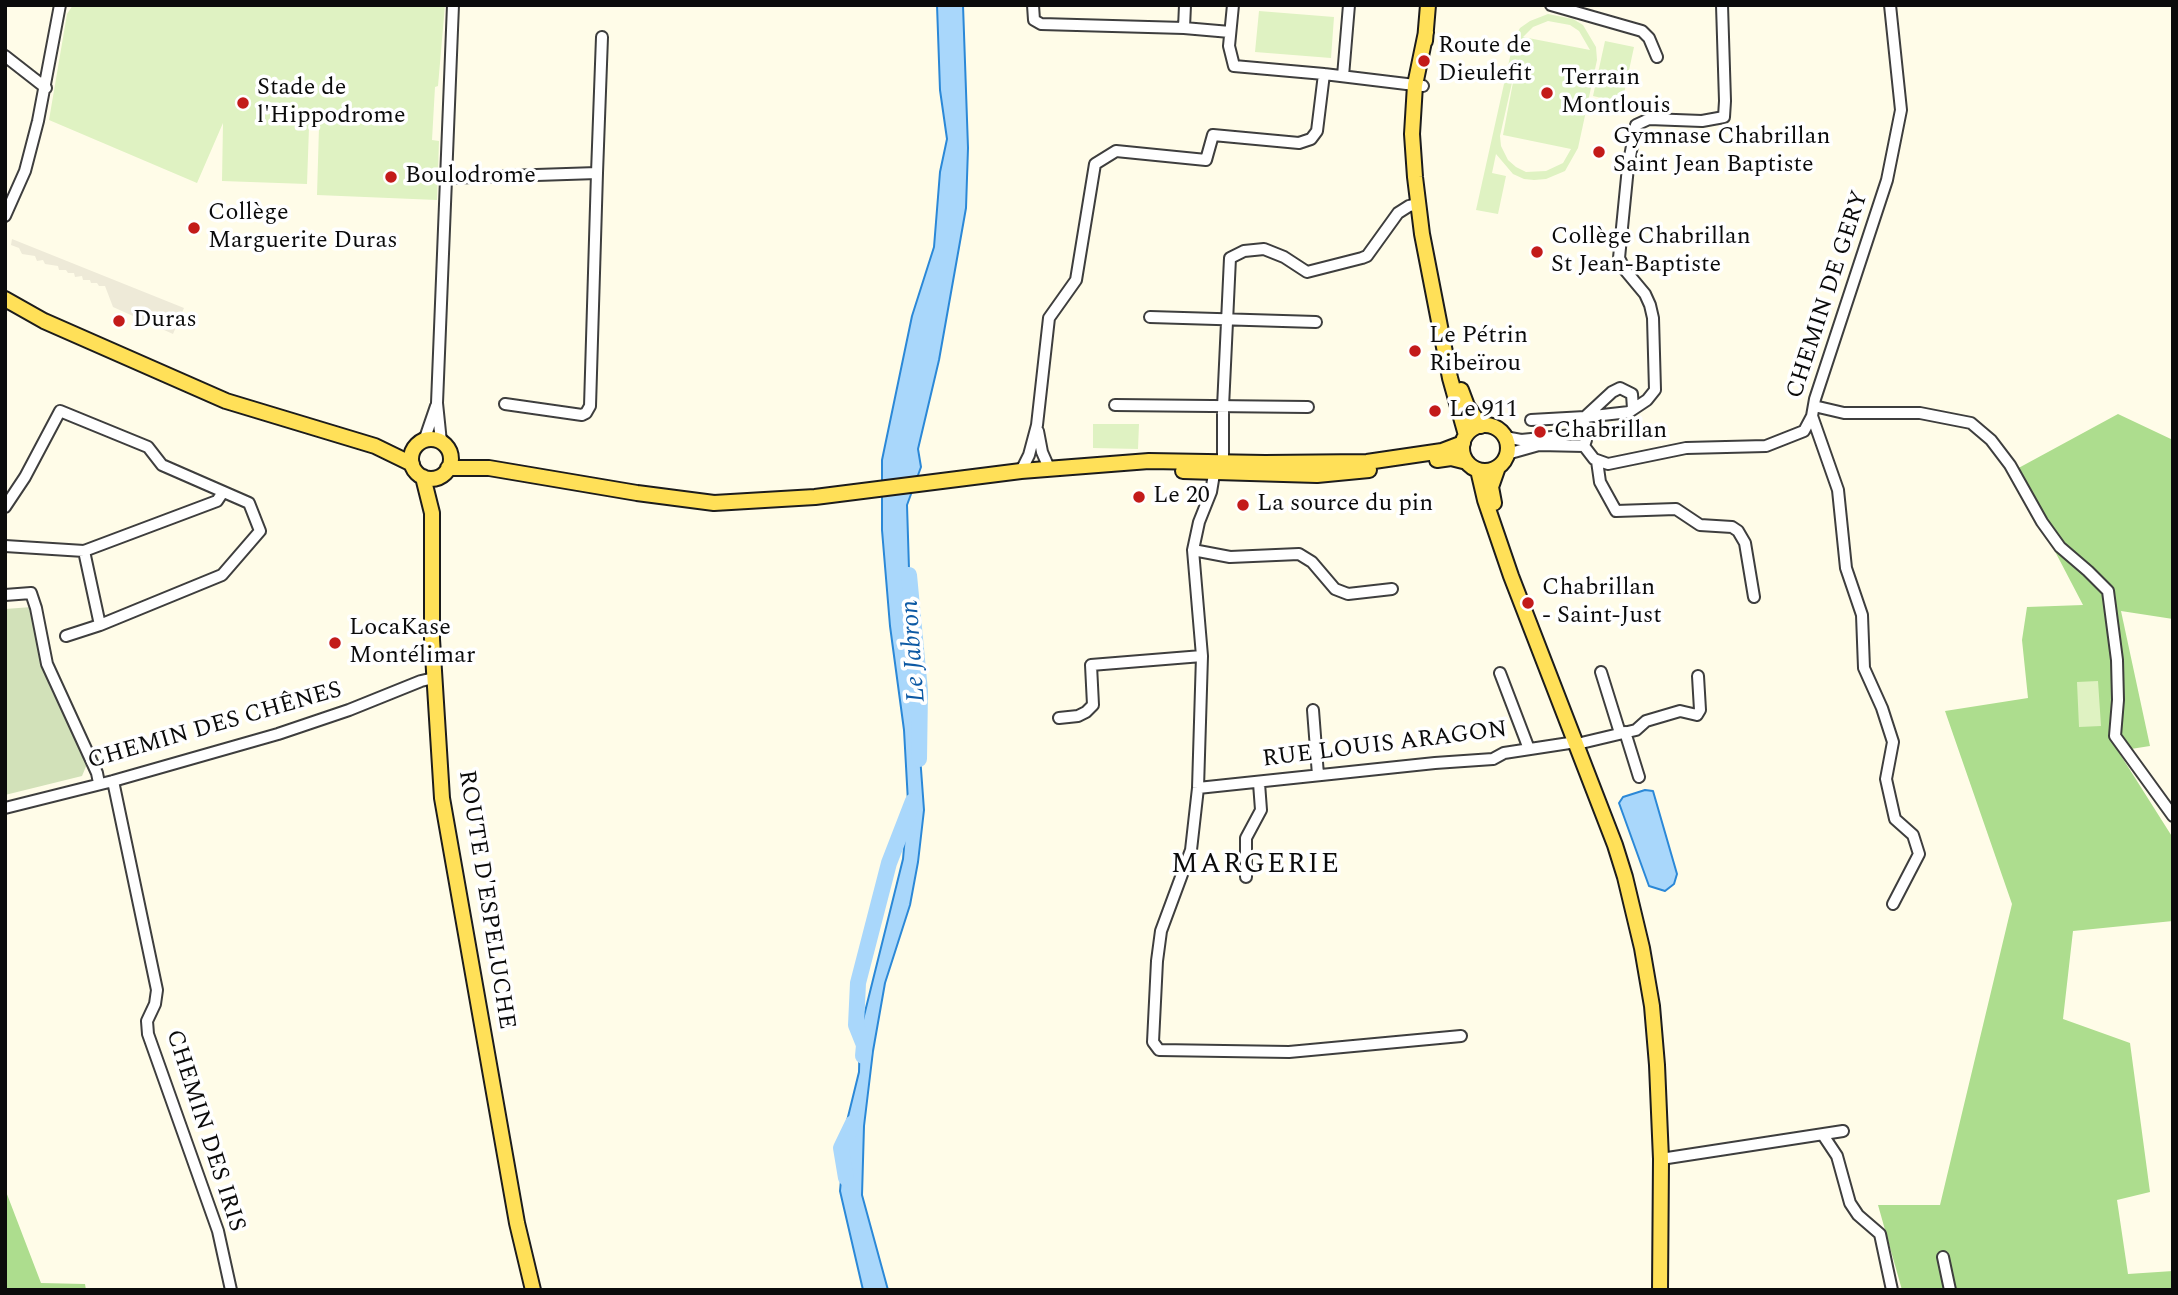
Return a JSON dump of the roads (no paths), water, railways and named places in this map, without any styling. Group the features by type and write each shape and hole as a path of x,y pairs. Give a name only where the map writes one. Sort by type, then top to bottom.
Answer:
{"main road":[{"path":"1428,5 1419,85 1415,157 1418,204 1450,378 1465,439 1462,453 1472,466 1625,877 1642,948 1657,1065 1661,1159 1660,1290"},
{"path":"1418,204 1464,398 1481,426"},
{"path":"5,299 44,321 226,401 374,446 412,464"},
{"path":"5,309 44,321"},
{"path":"1219,468 1265,463 1367,462 1442,451 1465,439 1481,426 1494,427 1504,437 1507,454 1498,467 1491,487 1494,501 1552,681"},
{"path":"374,446 420,443 429,439 489,468"},
{"path":"420,443 412,452 412,464 414,470 423,477 489,468 714,503 815,497 990,474 1149,461 1317,475 1451,458 1488,471 1498,467"},
{"path":"443,473 450,457 445,447"},
{"name":"ROUTE D'ESPELUCHE","path":"432,513 443,473"},
{"name":"ROUTE D'ESPELUCHE","path":"423,477 432,513 434,678 442,798 517,1223 533,1290"}],"street":[{"path":"6,214 25,170 46,88 60,5"},
{"path":"445,447 437,403 453,5"},
{"path":"1033,5 1034,20 1041,24 1230,32"},
{"path":"1184,28 1185,5"},
{"path":"1233,5 1230,57 1234,66 1419,85"},
{"path":"1343,76 1349,5"},
{"path":"1551,5 1642,31 1649,38 1657,57"},
{"path":"1531,420 1624,413 1651,396 1655,382 1653,318 1650,305 1642,289 1625,270 1619,258 1628,167 1636,125 1649,119 1702,121 1724,117 1722,5"},
{"name":"CHEMIN DE GERY","path":"1890,5 1901,110 1887,180 1813,411 1838,490 1846,568 1862,615 1864,667 1893,742 1886,779 1895,819 1913,835 1919,854 1893,904"},
{"path":"505,404 582,415 586,414 590,406 602,37"},
{"path":"5,56 46,88"},
{"path":"1021,471 1029,455 1037,425 1049,318 1076,280 1095,164 1115,151 1206,160 1213,135 1299,143 1311,139 1317,131 1324,74"},
{"path":"445,178 597,173"},
{"path":"1418,204 1398,213 1367,256 1307,272 1284,257 1264,249 1236,254 1230,258 1228,264 1219,468 1199,522 1193,550 1202,656 1198,788 1191,850 1161,931 1153,1042 1159,1050 1289,1052 1461,1036"},
{"path":"1150,317 1316,321"},
{"path":"1633,409 1632,394 1620,388 1585,417 1584,440 1597,461 1600,482 1616,511 1676,509 1700,525 1732,527 1738,531 1745,543 1754,597"},
{"path":"420,443 437,403"},
{"path":"1115,405 1308,407"},
{"path":"5,507 25,477 60,411 149,447 162,466 249,503 260,531 222,575 100,625 66,636"},
{"path":"1597,461 1608,464 1686,448 1766,446 1804,431 1813,411 1920,413 1971,423 1991,440 2010,465 2042,522 2060,547 2108,591 2117,660 2115,736 2173,816"},
{"path":"1037,425 1042,452 1049,468"},
{"path":"1504,437 1521,440 1584,440"},
{"path":"1507,454 1539,445 1584,440"},
{"path":"5,546 84,551 218,501 223,492"},
{"path":"1193,550 1230,557 1299,554 1312,562 1335,589 1348,594 1392,589"},
{"path":"84,551 100,625"},
{"path":"5,595 31,593 50,672 99,783"},
{"path":"1059,718 1077,716 1093,705 1091,665 1202,656"},
{"path":"1601,672 1639,777"},
{"path":"1500,673 1529,749"},
{"name":"RUE LOUIS ARAGON","path":"1198,788 1493,759 1498,754 1576,743 1636,730 1646,721 1680,711 1697,715 1700,710 1698,676"},
{"name":"CHEMIN DES CHÊNES","path":"5,808 113,781 278,734 434,678"},
{"path":"1312,710 1318,775"},
{"name":"CHEMIN DES IRIS","path":"113,781 157,990 155,1004 147,1021 148,1034 218,1231 231,1290"},
{"path":"1246,877 1246,838 1261,810 1259,783"},
{"path":"1661,1159 1843,1131"},
{"path":"1823,1135 1837,1156 1850,1203 1858,1215 1880,1234 1892,1290"},
{"path":"1943,1257 1950,1290"}],"water":[{"path":"937,5 963,5 968,148 966,208 939,360 918,449 921,467 907,505 911,633 924,810 910,905 885,983 864,1126 862,1195 888,1290 863,1290 840,1191 846,1125 859,1072 860,1032 903,859 908,802 904,730 890,626 882,530 882,460 912,316 934,247 940,172 947,139 940,90"},
{"path":"1645,790 1653,791 1677,874 1674,884 1665,891 1649,886 1619,803 1623,797"}],"waterway":[{"name":"Le Jabron","path":"909,575 920,691 919,759"},
{"name":"Le Jabron","path":"863,1056 864,1045 856,1025 858,983 889,863 913,801"},
{"name":"Le Jabron","path":"846,1178 841,1148 853,1123"}],"place":[{"name":"Route de Dieulefit","path":"1424,61"},
{"name":"Terrain Montlouis","path":"1547,93"},
{"name":"Stade de l'Hippodrome","path":"243,103"},
{"name":"Gymnase Chabrillan Saint Jean Baptiste","path":"1599,152"},
{"name":"Boulodrome","path":"391,177"},
{"name":"Collège Marguerite Duras","path":"194,228"},
{"name":"Collège Chabrillan St Jean-Baptiste","path":"1537,252"},
{"name":"Duras","path":"119,321"},
{"name":"Le Pétrin Ribeïrou","path":"1415,351"},
{"name":"Le 911","path":"1435,411"},
{"name":"Chabrillan","path":"1540,432"},
{"name":"Le 20","path":"1139,497"},
{"name":"La source du pin","path":"1243,505"},
{"name":"Chabrillan - Saint-Just","path":"1528,603"},
{"name":"LocaKase Montélimar","path":"335,643"}],"district":[{"name":"MARGERIE","path":"1256,867"}]}
